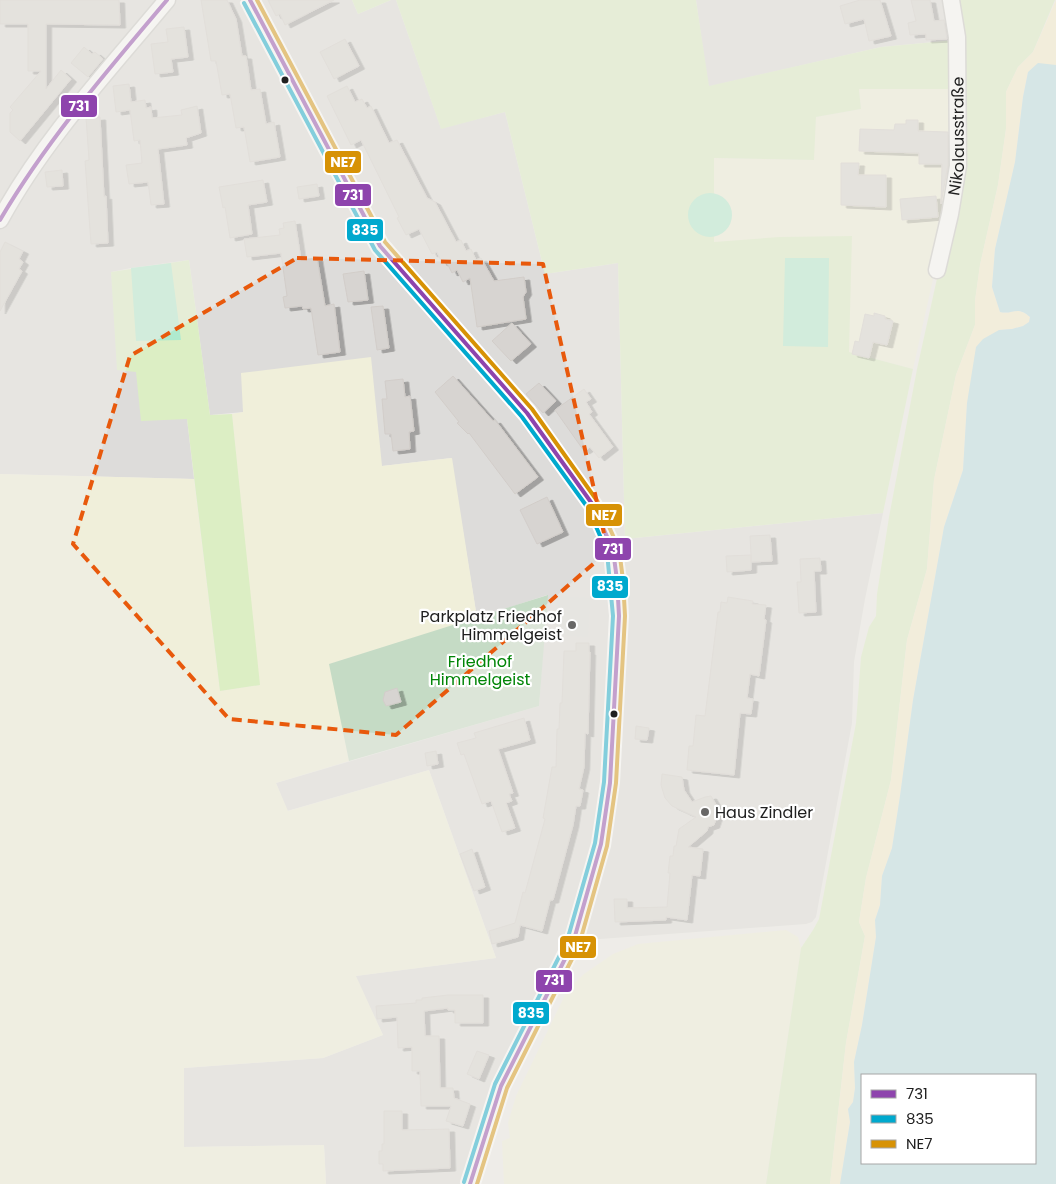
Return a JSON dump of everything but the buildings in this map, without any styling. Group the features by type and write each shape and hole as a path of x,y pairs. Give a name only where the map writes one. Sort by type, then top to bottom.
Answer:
{"street":[{"path":"0,220 40,155 168,0"},
{"path":"250,0 380,246 527,413 593,505 613,550 618,580 619,616 610,783 601,844 573,943 501,1086 470,1184"},
{"name":"Nikolausstraße","path":"937,270 950,214 958,166 957,37 951,0"}],"highlighted area":[{"path":"297,258 543,264 608,551 396,735 229,719 73,544 130,356"}],"shaded area":[{"path":"0,0 160,0 0,208"},
{"path":"176,0 352,0 358,14 391,0 396,0 441,128 505,112 545,274 618,263 625,539 883,513 854,662 852,723 816,917 812,922 806,924 573,941 467,1184 326,1184 324,1145 184,1147 184,1068 323,1058 383,1035 355,976 496,958 429,770 287,811 276,783 539,706 547,595 477,618 451,458 382,466 242,373 244,412 210,415 189,260 111,272 136,371 187,419 194,479 0,474 0,228 78,114"},
{"path":"696,0 949,0 955,40 881,47 708,87"},
{"name":"Parkplatz Friedhof Himmelgeist","path":"557,596 590,598 588,637 555,635"}],"green space":[{"path":"352,0 391,0 358,14"},
{"path":"396,0 696,0 709,86 881,47 955,40 957,89 859,89 861,109 816,117 814,160 714,158 714,242 779,237 852,236 849,352 913,369 883,513 625,539 618,263 545,274 505,112 441,129"},
{"path":"953,0 1055,0 1033,52 1018,67 1006,92 1006,129 998,185 980,265 975,301 975,325 956,375 934,480 927,569 907,640 891,780 866,878 859,922 865,936 846,1043 830,1184 766,1184 801,948 819,919 856,723 861,657 869,627 876,616 877,594 889,517 917,369 951,215"},
{"path":"859,89 957,89 955,156 935,270 913,369 849,352 714,242 714,158 813,160 816,117 861,109"},
{"path":"710,193 722,197 728,203 732,215 728,227 722,233 710,237 698,233 692,227 688,215 692,203 698,197"},
{"path":"785,258 829,258 828,347 783,346"},
{"path":"189,260 210,415 232,414 260,685 220,691 187,419 141,421 136,372 117,370 111,272"},
{"path":"171,263 181,340 136,341 131,268"},
{"path":"371,357 382,466 452,458 477,618 330,664 349,761 276,783 288,811 429,770 496,958 356,976 383,1035 323,1058 184,1068 184,1147 324,1145 326,1184 0,1184 0,474 194,479 220,691 259,685 232,414 243,412 241,373"},
{"name":"Friedhof Himmelgeist","path":"548,595 539,706 349,761 329,664"},
{"path":"786,930 798,937 801,948 766,1184 504,1184 502,1141 510,1138 508,1123 516,1096 567,991 584,974 613,954 638,944"}],"sand":[{"path":"1056,0 1056,65 1028,72 1015,162 995,249 992,287 1000,312 1018,311 1030,317 1029,322 1023,326 999,330 967,403 963,470 944,527 913,700 892,848 882,876 880,905 875,920 876,937 854,1062 855,1088 853,1102 848,1109 850,1122 840,1184 830,1184 846,1043 865,936 859,922 866,878 891,780 907,640 927,569 934,480 956,375 975,325 975,301 980,265 998,185 1006,129 1006,92 1018,67 1033,52"}],"water":[{"path":"1038,63 1056,65 1056,1184 840,1184 850,1122 848,1109 853,1102 855,1088 854,1062 876,937 875,920 880,905 882,876 892,848 913,700 944,527 963,470 967,403 976,347 983,339 999,330 1023,326 1029,322 1030,317 1026,313 1018,311 1000,312 992,287 995,249 1015,162 1028,72"}],"transit line":[{"name":"731","path":"0,220 18,190 58,134 167,0"},
{"name":"731","path":"250,0 380,246 527,413 593,505 613,550 619,616 610,783 601,844 573,943 501,1086 470,1184"},
{"name":"NE7","path":"257,0 385,242 532,409 598,502 619,549 625,616 616,783 607,846 579,945 507,1088 477,1184"},
{"name":"835","path":"244,3 375,250 522,417 588,508 607,552 613,616 604,782 595,843 567,941 495,1084 464,1182"}],"place":[{"name":"Parkplatz Friedhof Himmelgeist","path":"572,625"},
{"name":"Haus Zindler","path":"705,812"}]}
